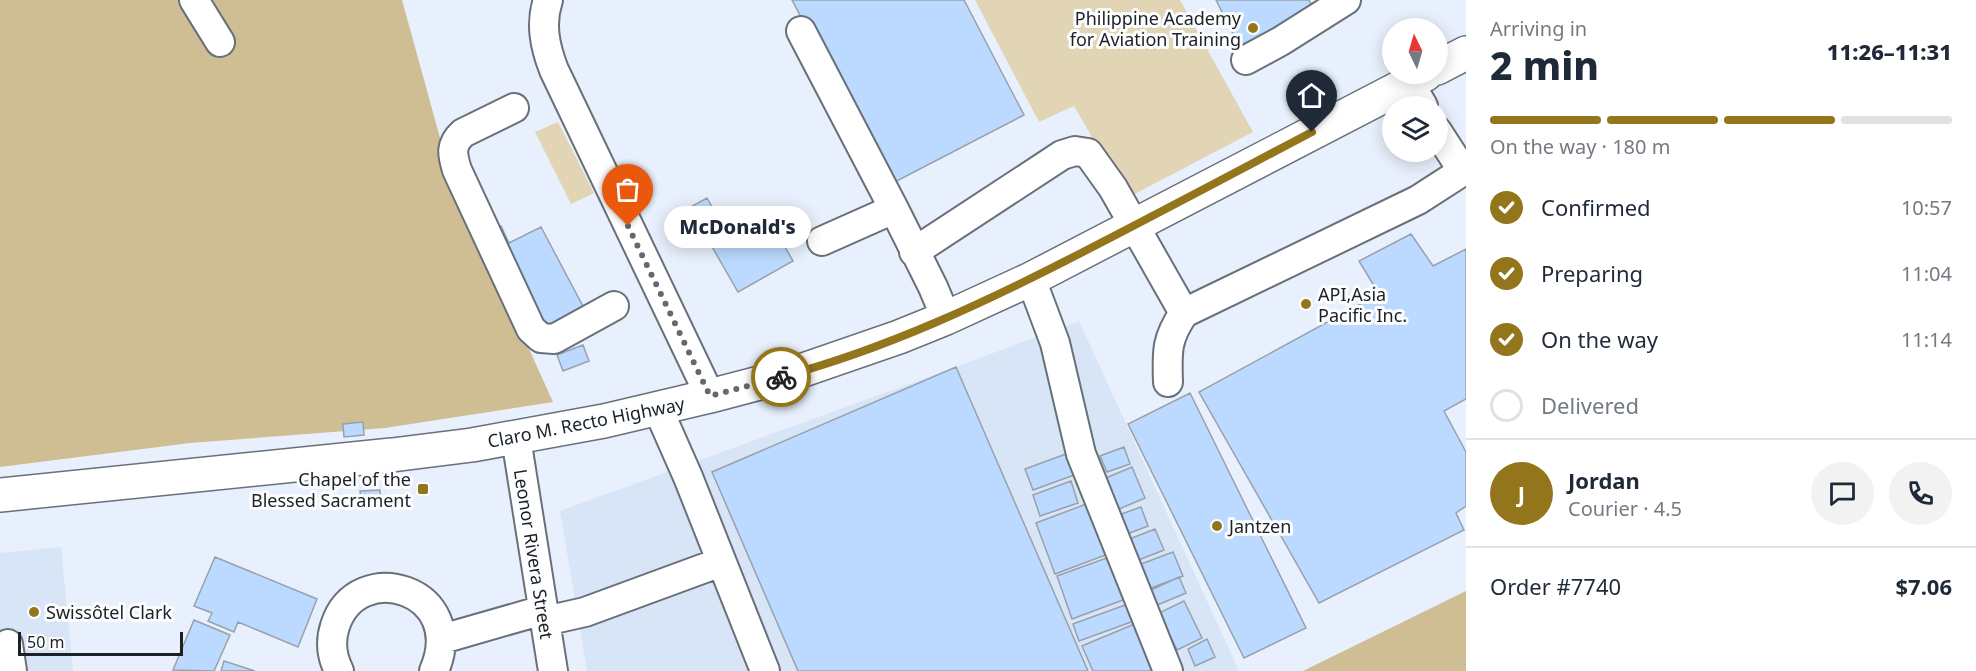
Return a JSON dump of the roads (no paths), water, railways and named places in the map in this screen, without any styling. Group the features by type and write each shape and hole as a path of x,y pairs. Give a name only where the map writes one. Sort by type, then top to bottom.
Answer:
{"main road":[{"name":"Claro M. Recto Highway","path":"1448,65 1466,53"},
{"name":"Claro M. Recto Highway","path":"0,495 393,455 516,438 658,409 786,376 847,356 946,318 1030,279 1420,84"}],"street":[{"path":"194,0 220,42"},
{"path":"548,0 544,12 544,32 546,50 554,70 710,396"},
{"path":"1245,60 1281,41 1346,0"},
{"path":"801,31 894,209 946,318"},
{"path":"514,108 463,133 453,145 452,152 457,170 531,329 540,338 554,339 614,306"},
{"path":"1168,382 1167,350 1174,328 1184,313 1418,200 1463,171 1448,148"},
{"path":"914,252 1062,155 1075,151 1088,153 1113,188 1184,313"},
{"path":"822,241 894,209"},
{"path":"1030,279 1055,343 1081,454 1168,671"},
{"path":"658,409 688,477 765,671"},
{"name":"Leonor Rivera Street","path":"516,438 553,671"},
{"path":"442,639 544,615 585,612 721,562"},
{"path":"338,671 333,652 332,634 338,617 348,603 363,593 380,588 398,589 415,595 428,606 438,621 442,639 440,656 434,671"}],"place":[{"name":"Philippine Academy for Aviation Training","path":"1253,28"},
{"name":"McDonald's","path":"628,226"},
{"name":"API,Asia Pacific Inc.","path":"1306,304"},
{"name":"Chapel of the Blessed Sacrament","path":"423,489"},
{"name":"Jantzen","path":"1217,526"},
{"name":"Swissôtel Clark","path":"34,612"}]}
